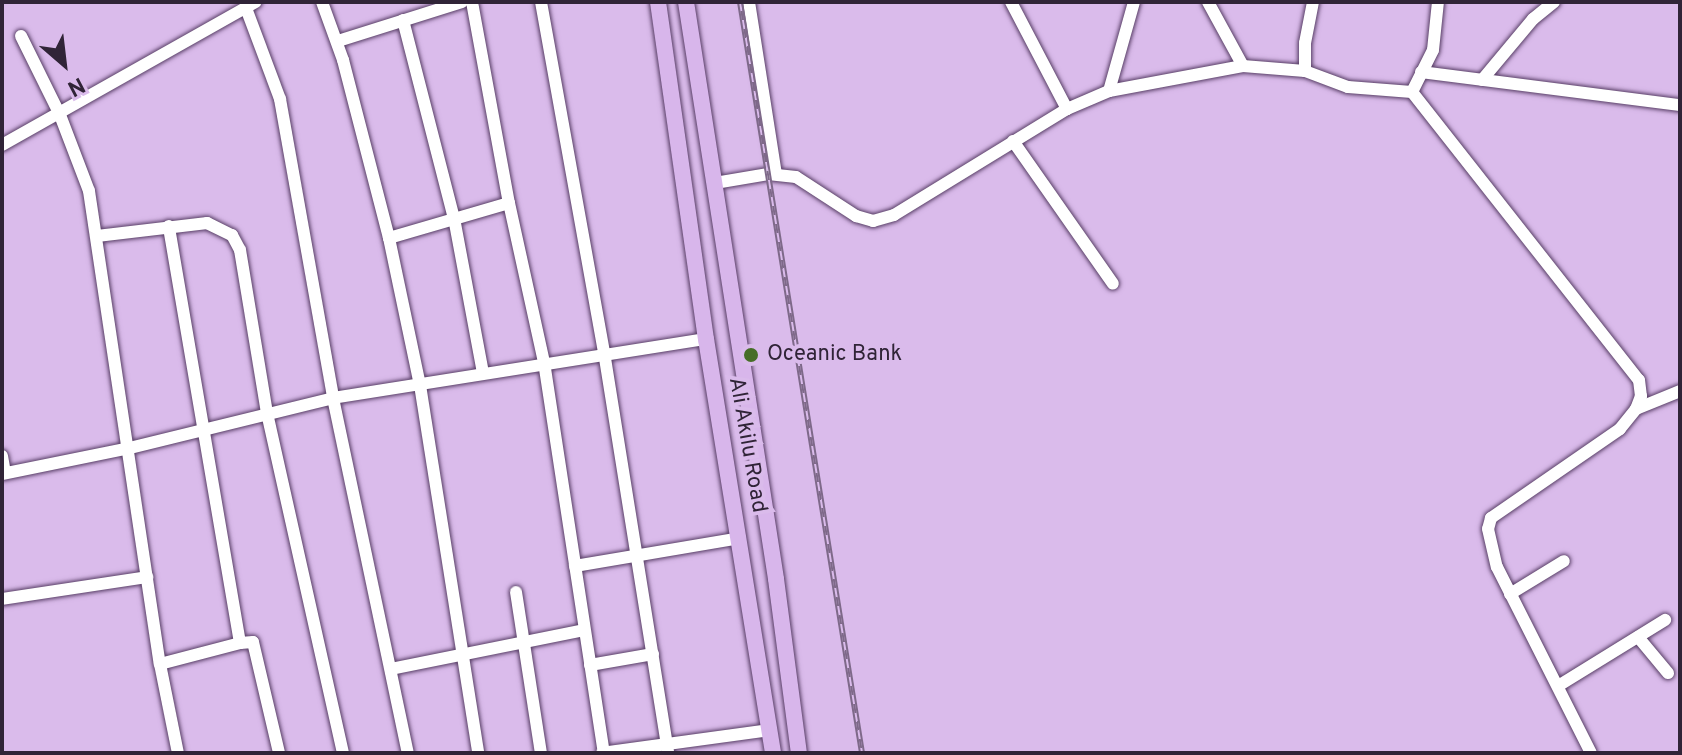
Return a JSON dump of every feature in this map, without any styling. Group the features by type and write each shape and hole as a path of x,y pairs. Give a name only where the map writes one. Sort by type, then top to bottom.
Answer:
{"main road":[{"name":"Ali Akilu Road","path":"658,2 706,339 773,753"},
{"name":"Ali Akilu Road","path":"686,2 799,753"}],"street":[{"path":"322,2 338,41 389,238 420,385 478,753"},
{"path":"338,41 462,2"},
{"path":"472,2 509,203 544,362 603,753 667,748 769,730"},
{"path":"541,2 604,352 667,748"},
{"path":"1011,2 1067,109"},
{"path":"1109,91 1134,2"},
{"path":"1208,2 1243,66"},
{"path":"1305,71 1305,43 1313,2"},
{"path":"1412,92 1433,50 1438,2"},
{"path":"1482,80 1533,19 1554,2"},
{"path":"751,3 776,174"},
{"path":"2,145 60,115 246,5 280,99 333,398 408,753"},
{"path":"403,20 454,218 483,373"},
{"path":"21,36 60,115 89,191 160,664 178,753"},
{"path":"715,183 776,174 813,185 856,216 873,221 894,215 1067,109 1109,91 1243,66 1305,71 1348,87 1412,92 1639,380 1641,396 1636,409 1620,429 1491,518 1488,542 1510,594 1591,753"},
{"path":"1421,72 1679,104"},
{"path":"1013,141 1113,284"},
{"path":"389,238 509,203"},
{"path":"97,236 207,223 223,228 240,250 267,413 343,753"},
{"path":"169,226 240,643"},
{"path":"2,456 3,473 130,448 333,398 604,352 706,339"},
{"path":"1636,409 1680,391"},
{"path":"575,566 740,538"},
{"path":"1510,594 1564,561"},
{"path":"2,599 147,577"},
{"path":"516,592 541,753"},
{"path":"1558,686 1665,620"},
{"path":"391,669 584,630"},
{"path":"1638,637 1668,673"},
{"path":"160,664 253,642 279,753"},
{"path":"590,665 653,654"}],"railway":[{"path":"740,2 862,753"}],"place":[{"name":"Oceanic Bank","path":"751,355"}]}
